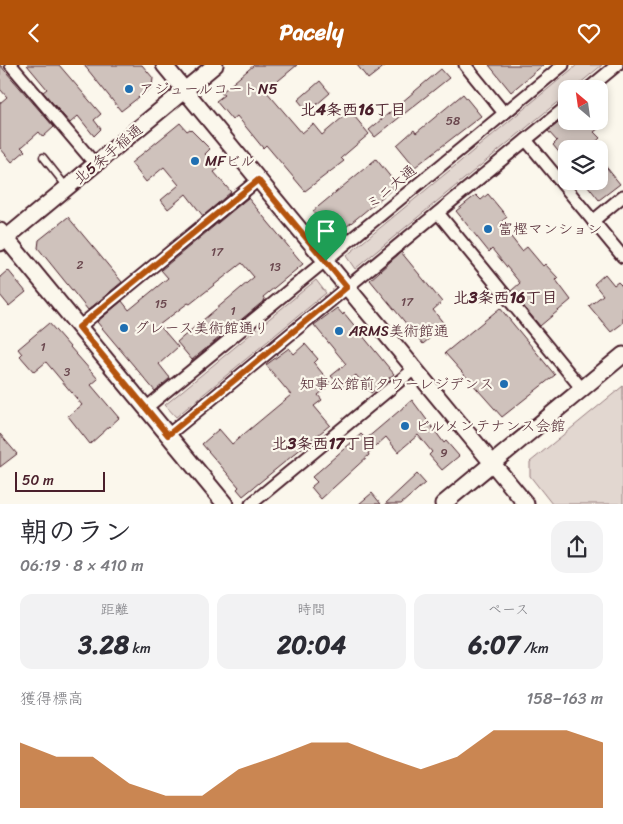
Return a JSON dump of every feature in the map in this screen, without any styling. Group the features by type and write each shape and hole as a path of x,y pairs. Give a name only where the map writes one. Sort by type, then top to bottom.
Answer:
{"street":[{"path":"11,65 96,164"},
{"path":"164,65 526,504"},
{"name":"北5条手稲通","path":"2,237 96,164 215,65"},
{"path":"464,65 504,113"},
{"name":"ミニ大通","path":"146,408 562,65"},
{"path":"599,80 617,65"},
{"path":"168,435 558,114"},
{"path":"526,140 623,257"},
{"path":"79,327 258,180"},
{"path":"593,221 623,196"},
{"path":"438,213 582,389"},
{"path":"2,237 225,504"},
{"path":"443,504 623,355"},
{"path":"251,504 414,369"}],"lane":[{"path":"43,157 67,187"}],"shaded area":[{"path":"577,65 602,65 584,80 559,80"},
{"path":"558,81 558,102 355,269 346,256"},
{"path":"316,280 326,293 176,417 165,405"},
{"path":"623,386 623,504 552,504 530,476 530,462"}],"building":[{"path":"0,65 54,127 43,137 39,132 21,147 25,151 12,162 0,148 0,103 7,97 0,89"},
{"path":"27,65 59,65 101,114 94,120 101,129 94,136 78,116 70,123 43,92 47,89"},
{"name":"アジュールコートN5","path":"84,65 142,65 153,78 152,87 121,111"},
{"path":"254,65 297,65 266,91 302,133 313,124 322,135 350,111 369,134 341,158 344,161 305,191 266,145 263,148 237,116 232,120 216,101 224,95 221,93"},
{"path":"357,65 386,65 368,79"},
{"path":"489,65 543,65 511,92"},
{"path":"441,69 449,78 375,137 369,130"},
{"path":"320,81 330,93 308,112 298,100"},
{"path":"463,94 481,116 415,167 397,145 414,130 416,133"},
{"path":"180,123 187,131 190,129 210,149 205,154 218,169 214,172 231,192 203,216 186,194 168,209 161,200 179,185 164,167 146,182 131,163"},
{"path":"558,123 558,130 597,130 594,132 600,138 598,140 558,140 558,151 553,145 557,141 548,131"},
{"path":"376,159 397,185 334,237 313,211"},
{"path":"608,169 620,184 599,200 591,190 608,190"},
{"path":"488,194 507,217 500,223 522,251 527,247 543,266 545,264 558,278 556,280 571,300 540,326 511,291 520,283 492,249 489,252 456,211 476,195 481,200"},
{"path":"248,198 303,264 263,297 265,300 192,360 177,342 254,277 242,263 190,304 188,303 159,325 178,347 159,364 170,378 155,391 97,322 122,301 129,310 168,278 161,270"},
{"path":"68,217 122,282 88,310 38,248 39,240"},
{"path":"401,252 442,302 433,310 445,325 423,344 370,280"},
{"path":"8,270 26,292 9,306 0,295 0,277"},
{"path":"605,274 614,285 618,282 623,287 623,323 611,332 589,306 603,295 594,284"},
{"path":"337,308 343,315 344,313 394,374 371,393 356,375 341,387 331,376 346,364 314,325"},
{"path":"500,308 555,375 502,417 445,353"},
{"path":"49,323 98,379 91,385 119,418 90,444 68,416 82,405 46,362 34,372 20,356 22,354 18,349"},
{"path":"305,344 318,359 314,363 331,384 318,395 322,400 314,406 330,425 243,496 237,489 239,487 202,444 219,429 232,444 291,395 266,365 289,348 294,354"},
{"path":"412,400 444,443 446,441 459,456 442,470 429,455 432,452 418,435 398,452 386,437 321,499 311,487 317,482 312,477 361,434 366,439"},
{"path":"0,434 17,454 0,467"},
{"path":"417,474 425,483 401,504 385,504"},
{"path":"372,493 381,504 359,504"}],"place":[{"name":"アジュールコートN5","path":"129,89"},
{"name":"MFビル","path":"195,161"},
{"name":"富樫マンション","path":"488,229"},
{"name":"グレース美術館通り","path":"124,328"},
{"name":"ARMS美術館通","path":"339,331"},
{"name":"知事公館前タワーレジデンス","path":"504,384"},
{"name":"ビルメンテナンス会館","path":"405,426"}],"district":[{"name":"北4条西16丁目","path":"353,109"},
{"name":"北3条西16丁目","path":"505,297"},
{"name":"北3条西17丁目","path":"324,443"}],"route":[{"path":"258,180 326,261 347,287 168,435 79,327 258,180"}]}
